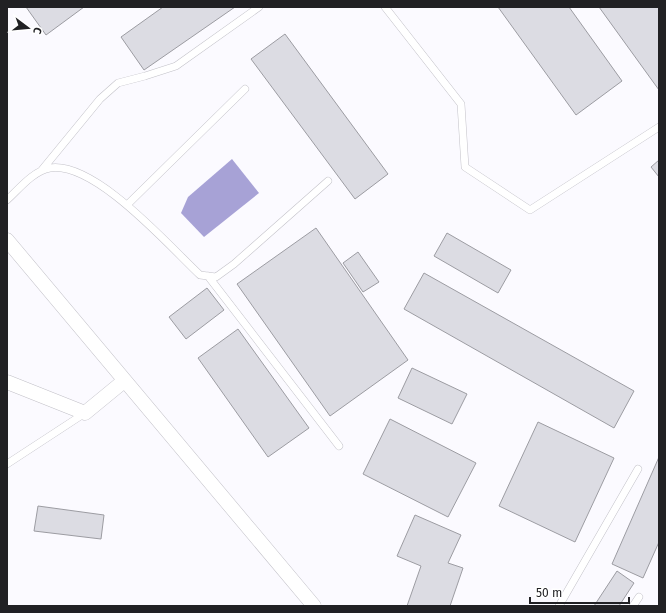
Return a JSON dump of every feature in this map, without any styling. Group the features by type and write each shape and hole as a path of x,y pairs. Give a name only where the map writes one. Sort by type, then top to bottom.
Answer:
{"street":[{"path":"7,240 314,606"},
{"path":"7,382 85,413 124,381"}],"lane":[{"path":"40,173 100,99 118,83 176,66 259,7"},
{"path":"385,7 461,104 465,167 530,210 659,127"},
{"path":"127,205 244,89"},
{"path":"7,200 33,176 50,168 70,169 84,175 127,205 200,275 216,277 234,264 328,181"},
{"path":"208,276 339,446"},
{"path":"7,464 85,413"},
{"path":"559,606 638,469"},
{"path":"633,606 639,597"}],"shaded area":[{"path":"232,159 259,193 204,237 181,213 188,197"}],"building":[{"path":"26,7 84,7 46,35"},
{"path":"163,7 235,7 144,70 121,37"},
{"path":"498,7 569,7 622,81 576,115"},
{"path":"599,7 659,7 659,90"},
{"path":"285,34 388,174 355,199 251,59"},
{"path":"659,160 659,177 651,167"},
{"path":"316,228 408,360 330,416 237,284"},
{"path":"447,233 511,270 498,293 434,256"},
{"path":"358,252 379,282 363,292 343,263"},
{"path":"424,273 634,391 614,428 404,309"},
{"path":"207,288 224,310 186,339 169,317"},
{"path":"238,329 309,428 268,457 198,358"},
{"path":"412,368 467,394 452,424 398,398"},
{"path":"390,419 476,463 448,517 363,474"},
{"path":"538,422 614,458 575,542 499,506"},
{"path":"659,457 659,542 643,578 612,564"},
{"path":"38,506 104,515 101,539 34,531"},
{"path":"415,515 461,535 448,563 463,568 450,606 407,606 421,566 397,556"},
{"path":"617,571 634,583 619,606 594,606"}]}
